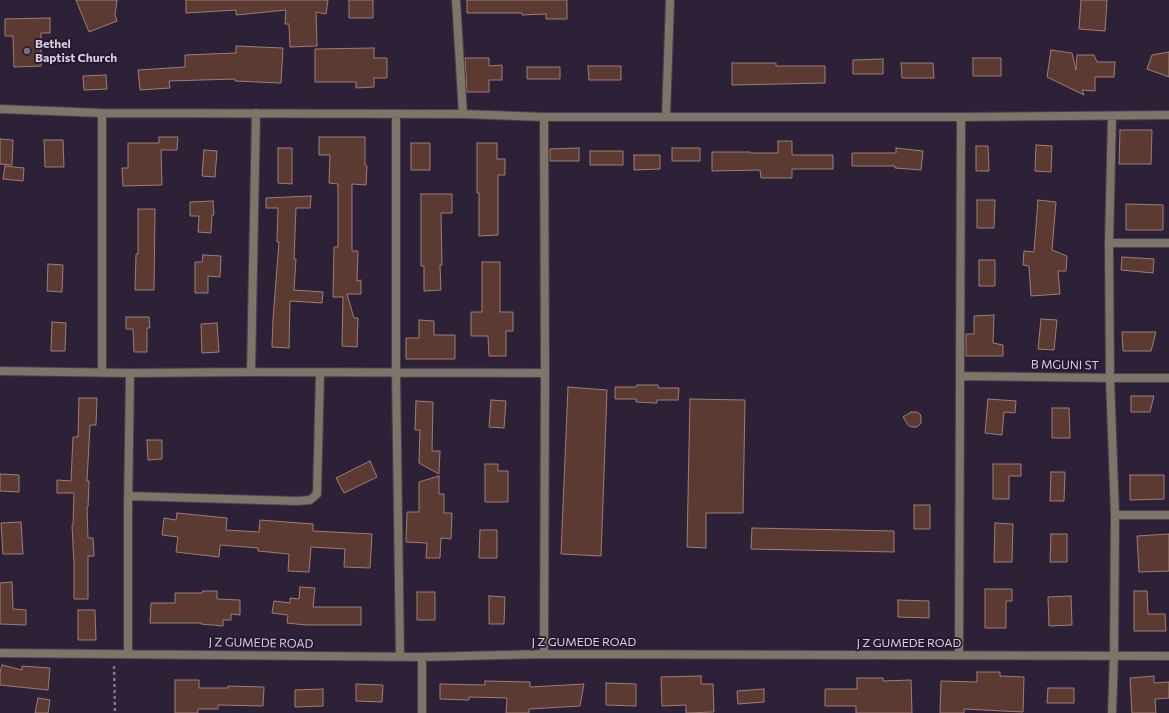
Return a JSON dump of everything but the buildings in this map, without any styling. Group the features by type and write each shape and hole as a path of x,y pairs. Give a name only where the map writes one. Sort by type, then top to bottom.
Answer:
{"street":[{"path":"456,0 463,114"},
{"path":"666,116 670,0"},
{"path":"0,109 102,113 463,114 544,117 961,117 1169,115"},
{"path":"102,113 102,373"},
{"path":"251,372 256,113"},
{"path":"396,114 396,373 400,656"},
{"path":"1112,116 1109,243 1110,378 1114,515 1114,656 1112,713"},
{"path":"544,117 544,654"},
{"path":"959,655 961,117"},
{"path":"1109,243 1169,243"},
{"path":"0,371 102,373 320,372 545,374"},
{"path":"128,496 297,501 310,500 317,494 320,372"},
{"path":"128,654 130,373"},
{"name":"B MGUNI ST","path":"960,376 1169,378"},
{"path":"1114,515 1169,515"},
{"name":"J Z GUMEDE ROAD","path":"0,653 422,657 544,654 1169,656"},
{"path":"422,657 422,713"}],"path":[{"path":"114,654 115,713"}],"place":[{"name":"Bethel Baptist Church","path":"27,51"}]}
